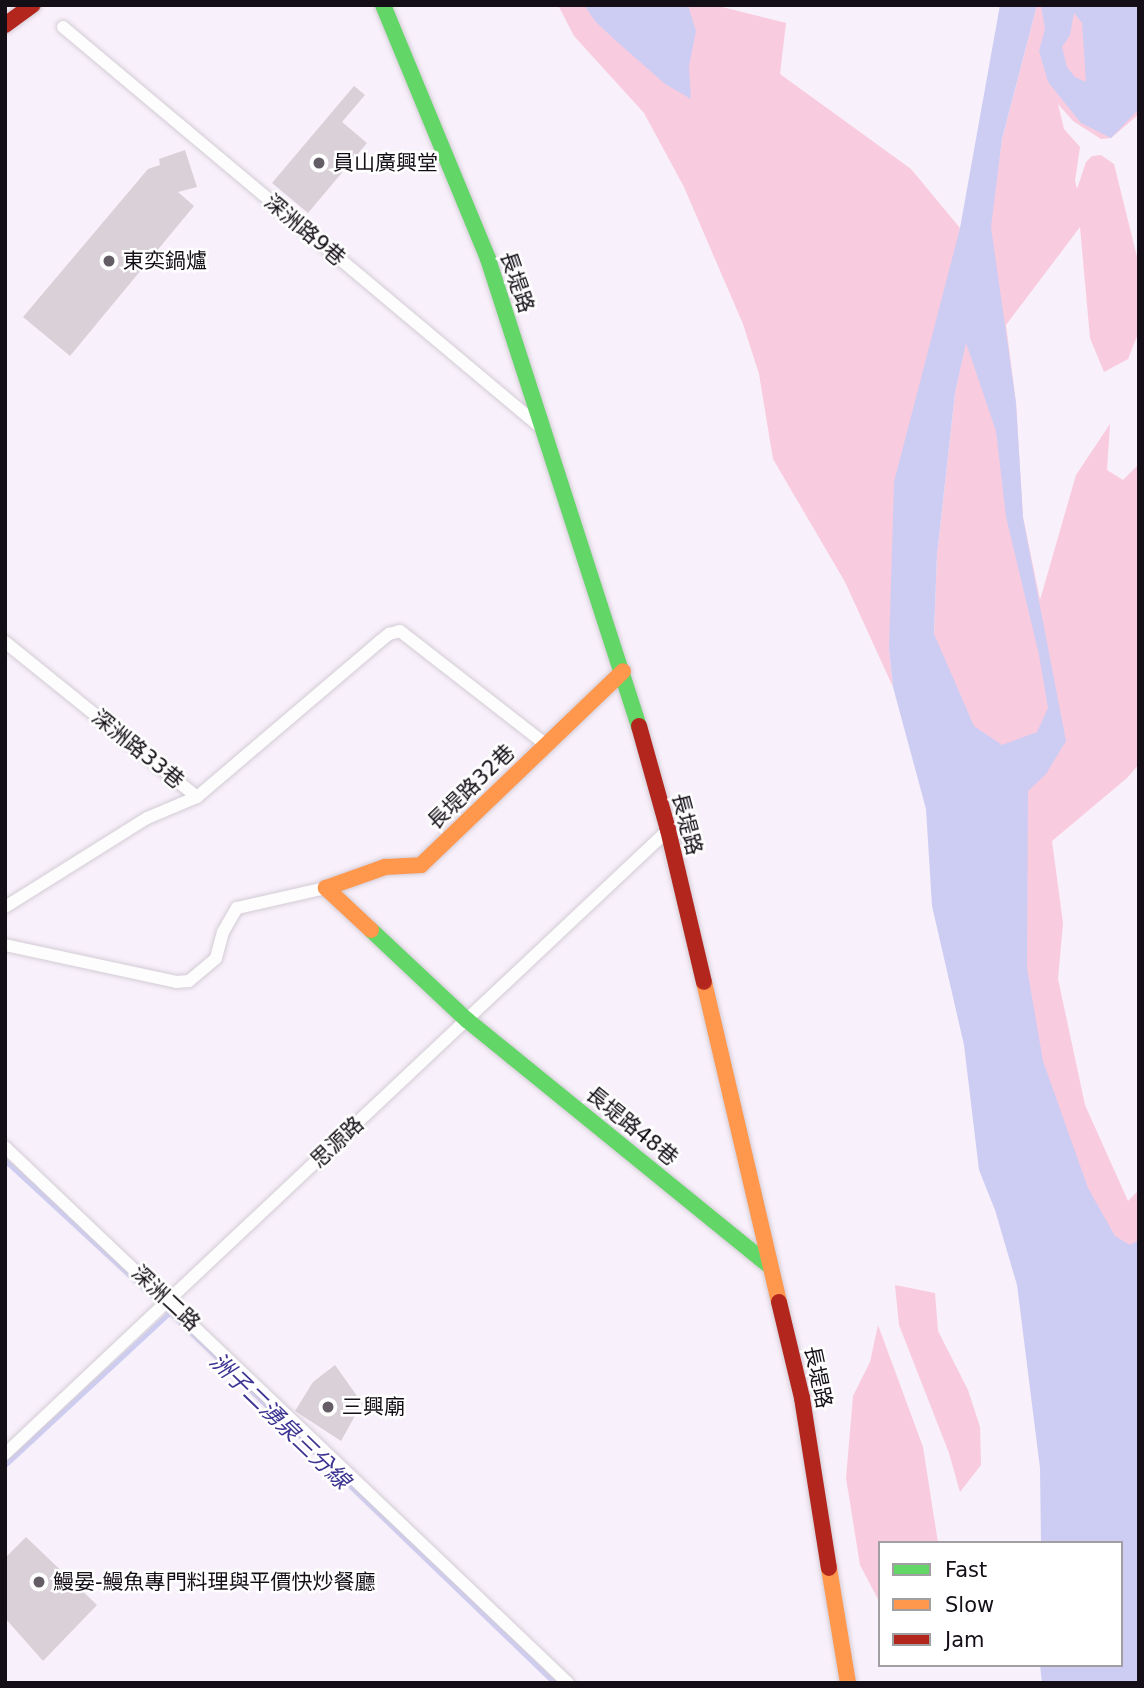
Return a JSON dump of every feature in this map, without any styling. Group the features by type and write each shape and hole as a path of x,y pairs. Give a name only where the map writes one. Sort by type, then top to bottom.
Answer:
{"street":[{"path":"5,25 33,5"},
{"name":"長堤路","path":"383,5 488,259 623,671 668,830 802,1398 848,1683"},
{"name":"深洲路9巷","path":"63,27 547,433"},
{"path":"197,797 379,642 389,634 400,631 545,744"},
{"name":"深洲路33巷","path":"5,642 197,797 147,818 5,906"},
{"name":"長堤路32巷","path":"5,945 176,982 189,981 216,958 223,932 237,908 326,888 385,867 421,865 623,671"},
{"name":"思源路","path":"5,1454 668,830"},
{"path":"326,888 467,1020"},
{"name":"長堤路48巷","path":"467,1020 770,1266"},
{"name":"深洲二路","path":"5,1147 568,1683"}],"shaded area":[{"path":"558,5 714,5 786,23 780,74 911,169 960,228 889,649 893,687 845,582 773,459 759,374 743,324 684,187 644,113 574,36"},
{"path":"1037,5 1139,5 1139,114 1111,138 1101,139 1073,121 1058,104 1064,129 1080,147 1075,181 1077,189 1086,162 1092,156 1101,155 1114,164 1139,265 1139,331 1128,359 1104,372 1090,338 1080,227 1006,325 1016,403 1023,517 1040,600 1076,475 1110,424 1107,470 1123,480 1139,464 1139,764 1127,778 1052,841 1063,923 1058,979 1085,1105 1128,1201 1139,1190 1139,1322 1076,1416 934,634 937,555 955,393 990,227 1002,139"},
{"path":"895,1285 935,1293 938,1331 968,1390 980,1427 981,1465 960,1492 949,1453 899,1325"},
{"path":"878,1325 923,1447 938,1541 878,1541 878,1599 860,1565 846,1478 853,1396 870,1362"}],"water":[{"path":"584,5 688,5 696,31 689,66 691,99 665,84 595,21"},
{"path":"1000,5 1037,5 1002,139 991,227 1016,403 1023,518 1066,741 1046,774 1028,791 1027,968 1043,1061 1088,1188 1115,1236 1130,1245 1139,1240 1139,1683 1042,1683 1040,1667 1123,1667 1123,1541 1041,1541 1040,1468 1017,1285 995,1210 979,1170 964,1045 932,906 926,809 893,687 889,649 894,482 960,228","holes":["966,343 996,431 1006,517 1039,655 1048,708 1037,732 1002,745 974,726 934,634 937,555 955,393"]},
{"path":"1041,5 1139,5 1139,109 1111,138 1081,123 1048,82 1039,51 1045,29","holes":["1074,13 1082,23 1086,82 1075,77 1067,67 1062,47 1070,35"]}],"building":[{"name":"員山廣興堂","path":"354,86 365,95 342,122 367,143 308,213 272,183"},
{"name":"東奕鍋爐","path":"185,150 197,187 178,192 194,206 70,356 23,317 148,169 160,165 159,159"},
{"name":"三興廟","path":"335,1365 362,1403 341,1441 295,1411 313,1382"},
{"name":"鰻晏-鰻魚專門料理與平價快炒餐廳","path":"26,1537 97,1605 43,1661 5,1618 5,1558"}],"waterway":[{"name":"洲子二湧泉三分線","path":"5,1160 170,1312 555,1683"},
{"path":"5,1465 170,1312"}],"traffic: fast":[{"path":"383,5 488,259 639,726"},
{"path":"371,930 467,1020 770,1266"}],"traffic: slow":[{"path":"371,930 326,888 385,867 421,865 623,671"},
{"path":"704,982 779,1302"},
{"path":"829,1568 848,1683"}],"traffic: jam":[{"path":"5,25 33,5"},
{"path":"639,726 668,830 704,982"},
{"path":"779,1302 802,1398 829,1568"}],"place":[{"name":"員山廣興堂","path":"319,163"},
{"name":"東奕鍋爐","path":"109,261"},
{"name":"三興廟","path":"328,1407"},
{"name":"鰻晏-鰻魚專門料理與平價快炒餐廳","path":"39,1582"}]}
